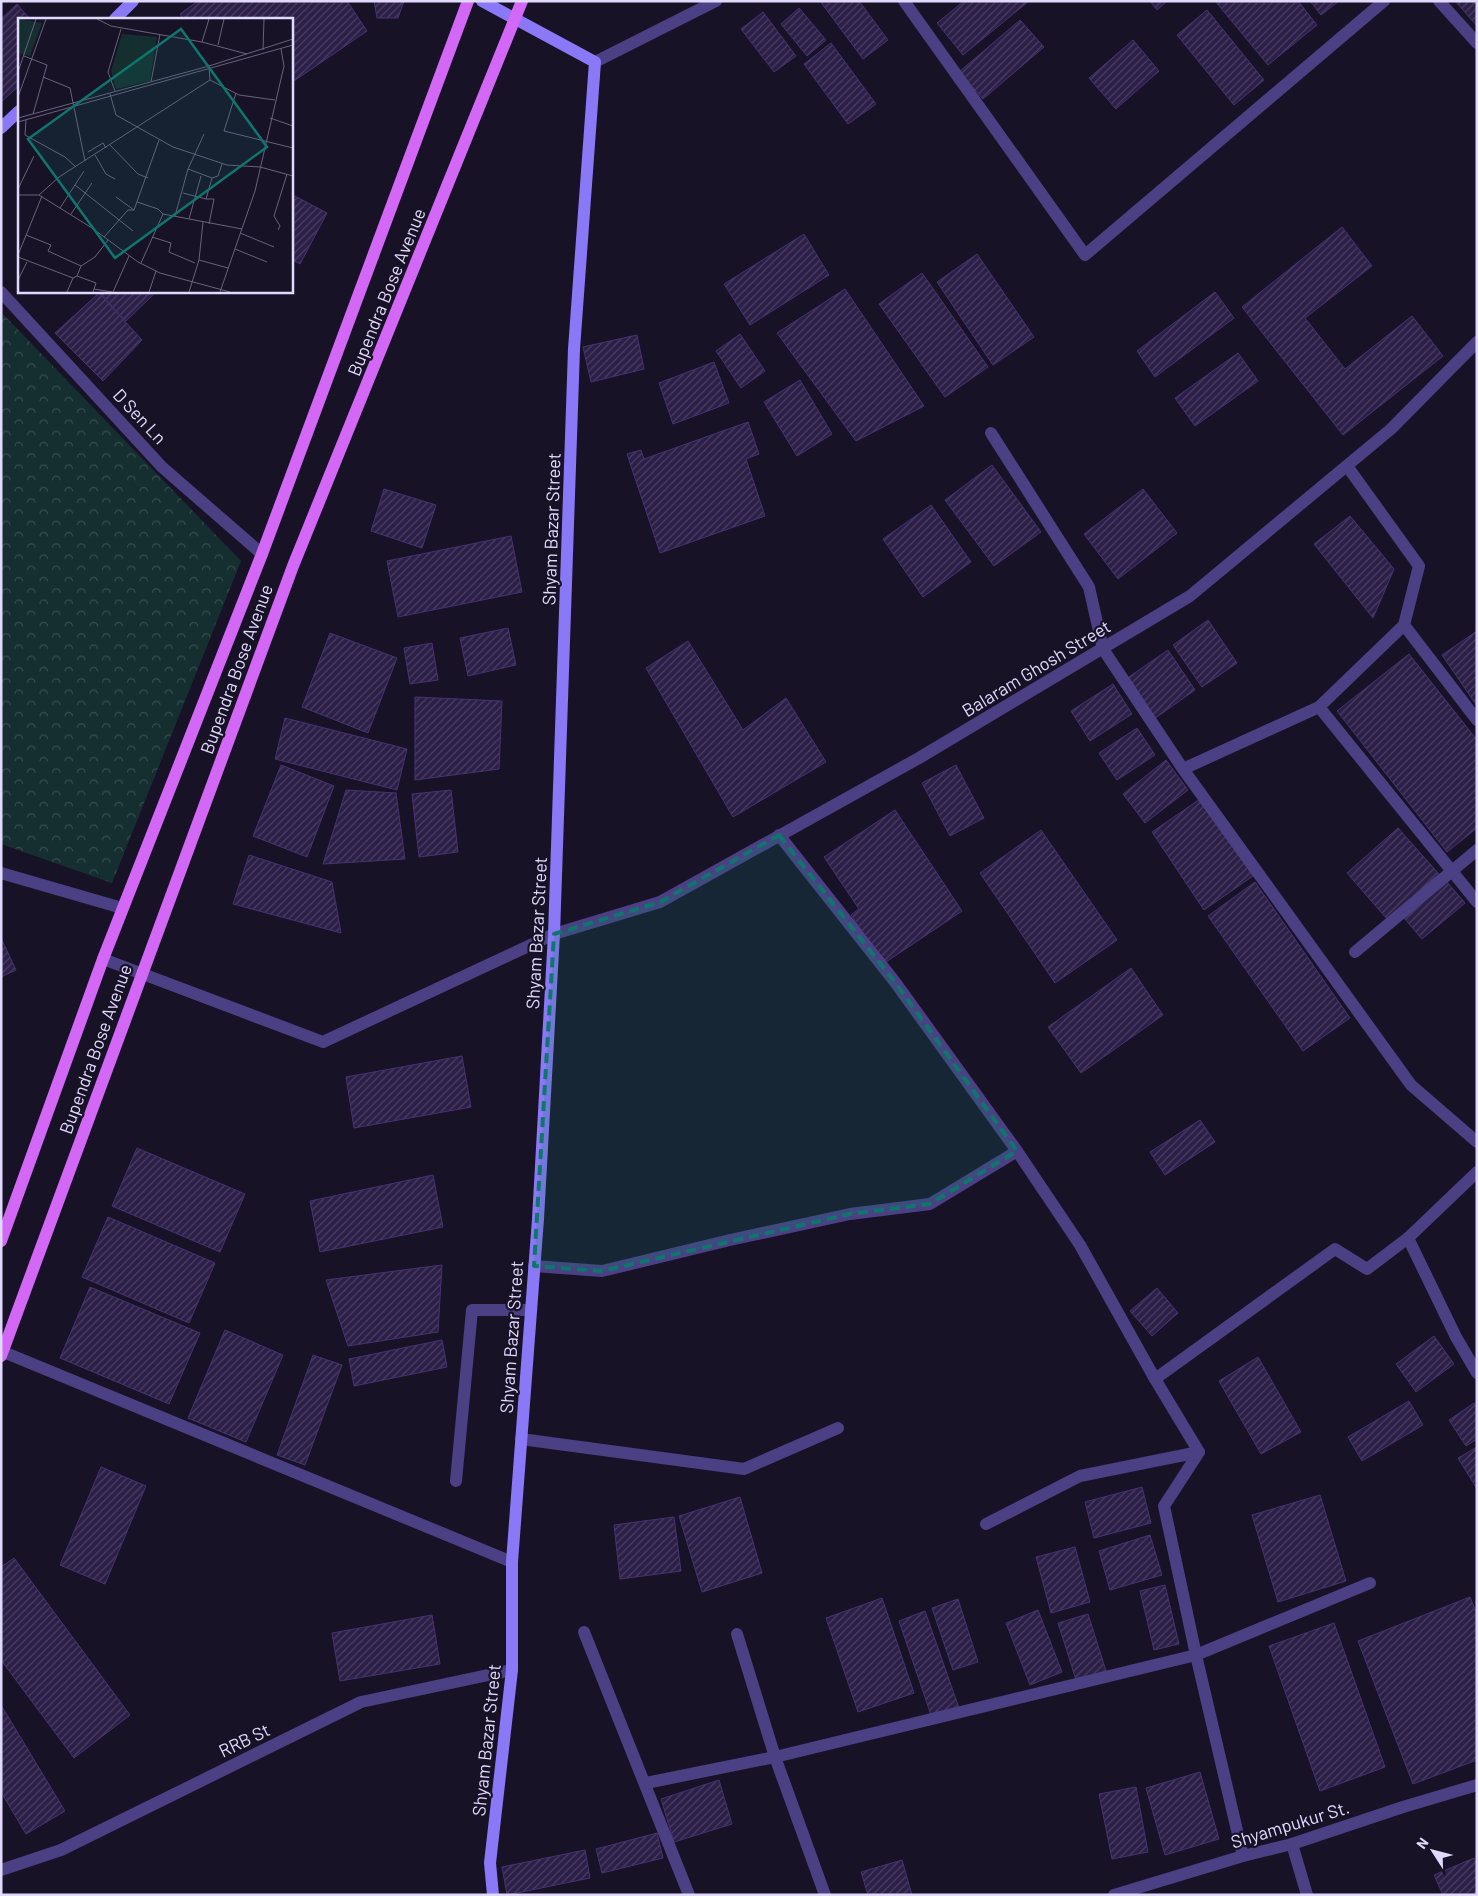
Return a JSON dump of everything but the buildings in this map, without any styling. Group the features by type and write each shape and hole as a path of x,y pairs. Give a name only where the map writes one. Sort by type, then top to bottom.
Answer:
{"main road":[{"name":"Bupendra Bose Avenue","path":"1,1242 102,959 262,554 468,1"},
{"name":"Bupendra Bose Avenue","path":"2,1353 293,566 522,1"}],"street":[{"path":"116,18 133,1"},
{"path":"482,1 596,62 716,1"},
{"path":"904,1 1085,255 1384,1"},
{"path":"1439,1 1477,43"},
{"name":"Shyam Bazar Street","path":"493,1895 490,1864 512,1670 512,1562 534,1266 554,934 574,349 596,62"},
{"path":"1,128 18,112"},
{"name":"D Sen Ln","path":"1,292 162,467 262,554"},
{"name":"Balaram Ghosh Street","path":"102,959 322,1042 554,934 660,902 919,758 1190,596 1391,429 1477,342"},
{"path":"991,433 1089,587 1103,649 1183,769 1410,1085 1477,1142"},
{"path":"1183,769 1319,707 1404,625 1419,566 1347,466"},
{"path":"1404,625 1477,720"},
{"path":"1319,707 1477,902"},
{"path":"779,835 896,982 1017,1151 1080,1245 1199,1452"},
{"path":"1356,952 1477,850"},
{"path":"1,874 122,908"},
{"path":"534,1266 602,1271 730,1240 850,1214 930,1204 1017,1151"},
{"path":"1155,1378 1335,1249 1367,1268 1408,1238 1477,1172"},
{"path":"1408,1238 1456,1337 1477,1373"},
{"path":"456,1481 472,1310 531,1310"},
{"path":"2,1353 512,1562"},
{"path":"521,1439 744,1469 838,1428"},
{"path":"986,1524 1080,1476 1199,1452"},
{"path":"1199,1452 1164,1506 1196,1655 1243,1856"},
{"path":"646,1783 775,1757 1196,1655 1370,1583"},
{"path":"584,1632 646,1783 689,1895"},
{"path":"737,1634 775,1757 825,1895"},
{"name":"RRB St","path":"1,1870 61,1850 360,1702 512,1670"},
{"name":"Shyampukur St.","path":"1114,1895 1243,1856 1292,1844 1477,1785"},
{"path":"1292,1844 1307,1895"}],"highlighted area":[{"path":"779,835 895,982 1017,1151 930,1204 850,1214 602,1271 534,1266 554,934 660,902"}],"green space":[{"path":"1,312 241,561 112,883 1,844"}]}
